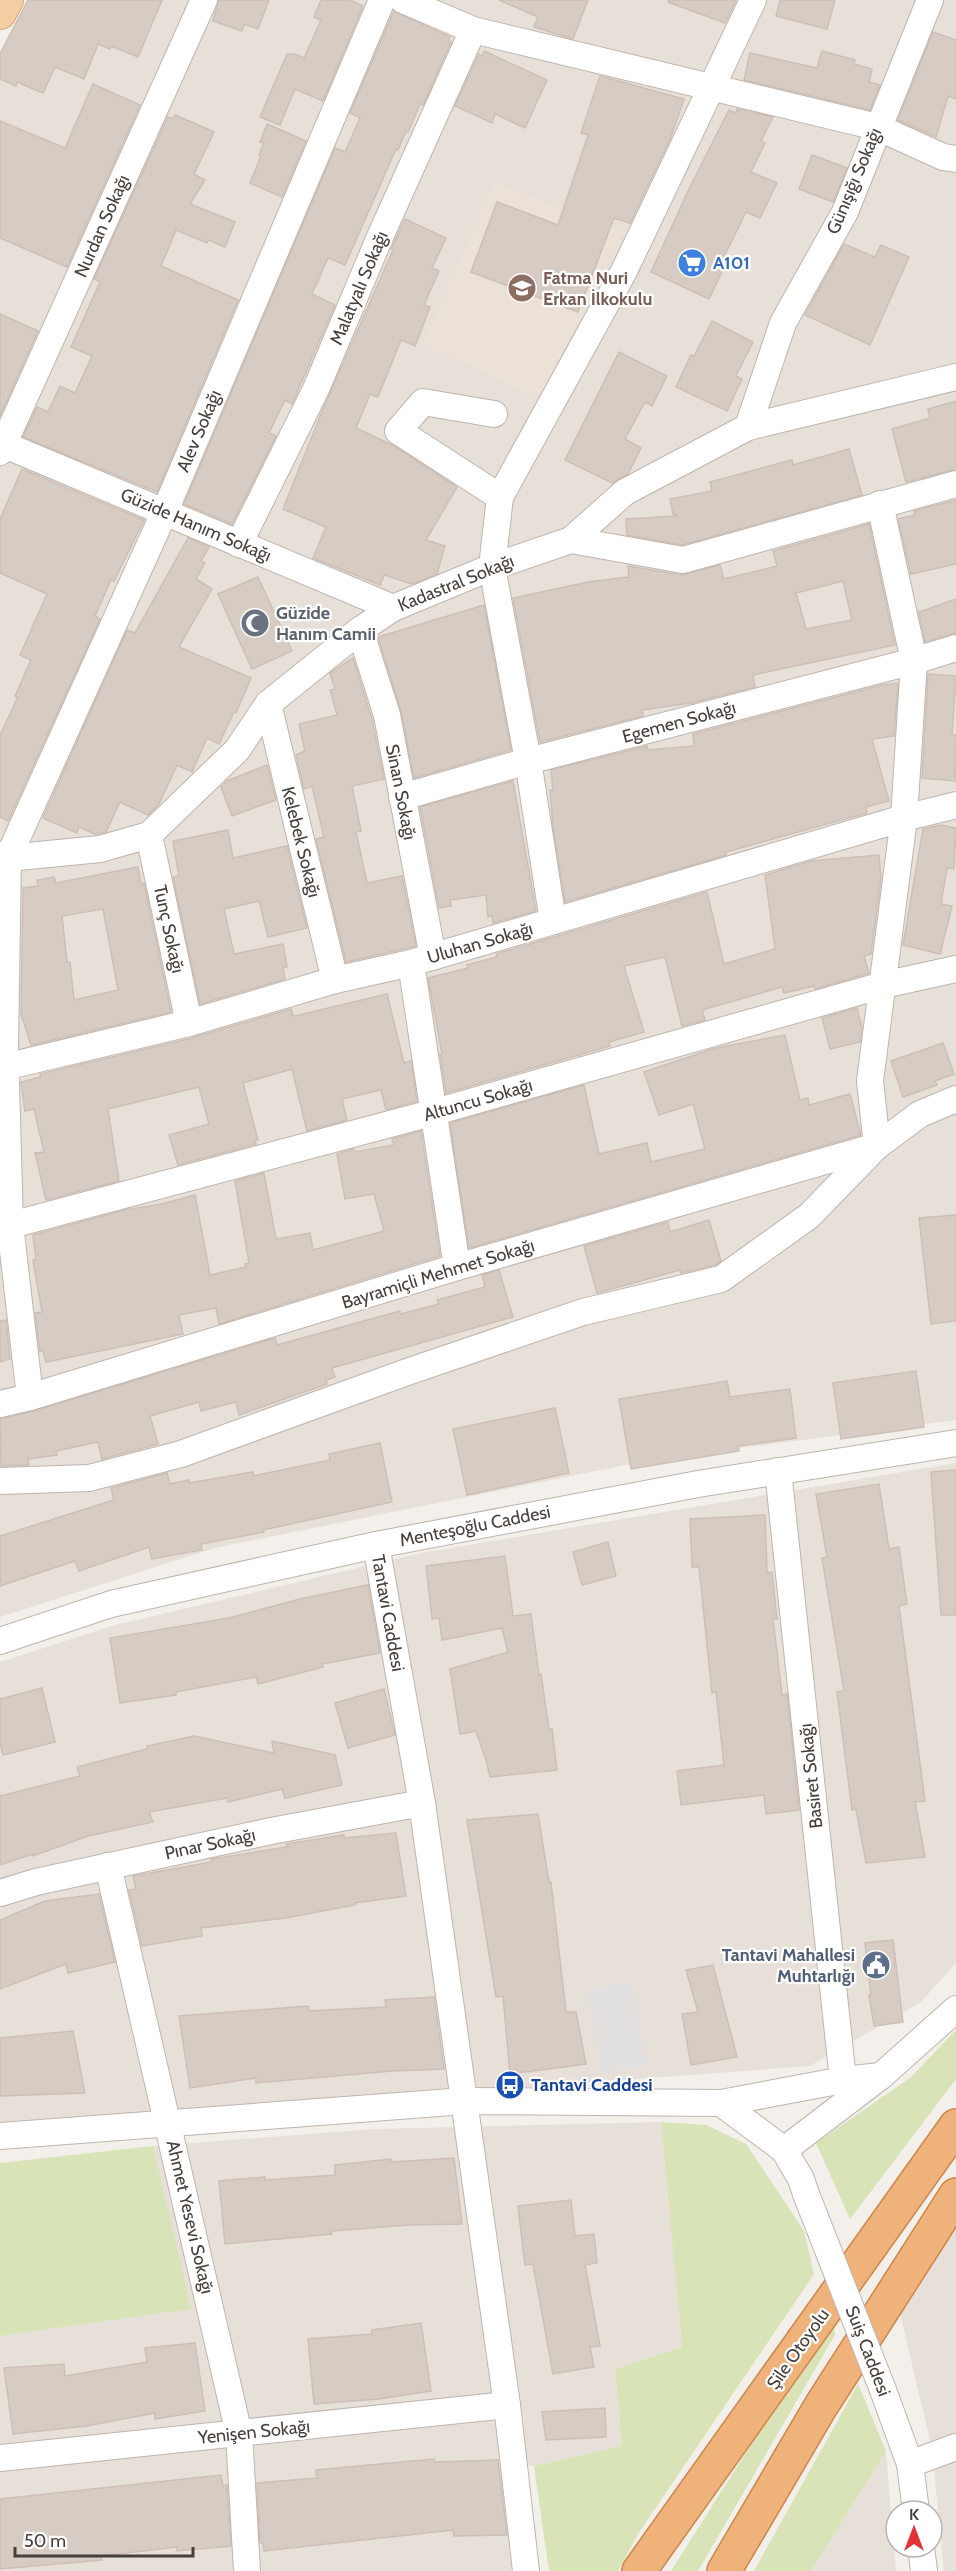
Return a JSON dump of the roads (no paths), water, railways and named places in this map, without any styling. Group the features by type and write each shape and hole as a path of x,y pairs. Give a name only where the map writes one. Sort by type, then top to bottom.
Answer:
{"highway":[{"name":"Şile Otoyolu","path":"639,2571 956,2126"},
{"path":"724,2571 821,2406 956,2194"}],"main road":[{"path":"0,13 7,0"}],"street":[{"name":"Nurdan Sokağı","path":"1,446 204,0"},
{"name":"Alev Sokağı","path":"4,857 165,511 382,0"},
{"path":"403,0 473,30 877,127 943,157 956,159"},
{"path":"553,921 528,761 492,567 501,497 624,271 753,0"},
{"name":"Günışığı Sokağı","path":"748,427 783,322 845,212 877,127 930,0"},
{"name":"Malatyalı Sokağı","path":"238,544 316,389 473,30"},
{"path":"571,540 626,492 748,427 956,377"},
{"path":"494,414 423,402 398,431 501,497"},
{"name":"Güzide Hanım Sokağı","path":"1,446 165,511 393,608"},
{"name":"Kadastral Sokağı","path":"4,857 100,849 149,836 237,750 268,704 360,630 393,608 492,567 571,540 683,560 956,484"},
{"path":"877,1146 870,1081 904,818 914,661 880,504"},
{"name":"Sinan Sokağı","path":"360,630 387,715 402,797 422,960 435,1112 457,1267"},
{"name":"Egemen Sokağı","path":"402,797 528,761 914,661 956,648"},
{"name":"Kelebek Sokağı","path":"268,704 335,980"},
{"name":"Uluhan Sokağı","path":"3,1057 189,1023 335,980 422,960 904,818 956,805"},
{"name":"Tunç Sokağı","path":"149,836 189,1023"},
{"path":"4,857 5,1226 30,1397"},
{"name":"Altuncu Sokağı","path":"5,1226 435,1112 883,985 956,969"},
{"path":"0,1481 90,1478 181,1454 407,1372 583,1312 721,1279 809,1216 877,1146 920,1114 955,1100"},
{"name":"Bayramiçli Mehmet Sokağı","path":"0,1404 30,1397 457,1267 877,1146"},
{"name":"Menteşoğlu Caddesi","path":"0,1641 111,1604 482,1523 778,1471 956,1443"},
{"name":"Basiret Sokağı","path":"778,1471 843,2080"},
{"name":"Tantavi Caddesi","path":"376,1545 423,1803 507,2405 526,2571"},
{"name":"Pınar Sokağı","path":"0,1893 36,1882 271,1831 423,1803"},
{"name":"Ahmet Yesevi Sokağı","path":"108,1866 239,2434 247,2571"},
{"path":"721,2103 783,2150 881,2076 956,2009"},
{"path":"0,2136 465,2101 721,2103 843,2080 881,2076"},
{"name":"Suiş Caddesi","path":"783,2150 801,2179 883,2390 910,2464 914,2499"},
{"name":"Yenişen Sokağı","path":"0,2458 507,2405"},
{"path":"910,2464 956,2447"}],"place":[{"name":"A101","path":"692,263"},
{"name":"Fatma Nuri Erkan İlkokulu","path":"522,288"},
{"name":"Güzide Hanım Camii","path":"255,623"},
{"name":"Tantavi Mahallesi Muhtarlığı","path":"876,1965"},
{"name":"Tantavi Caddesi","path":"510,2085"}]}
